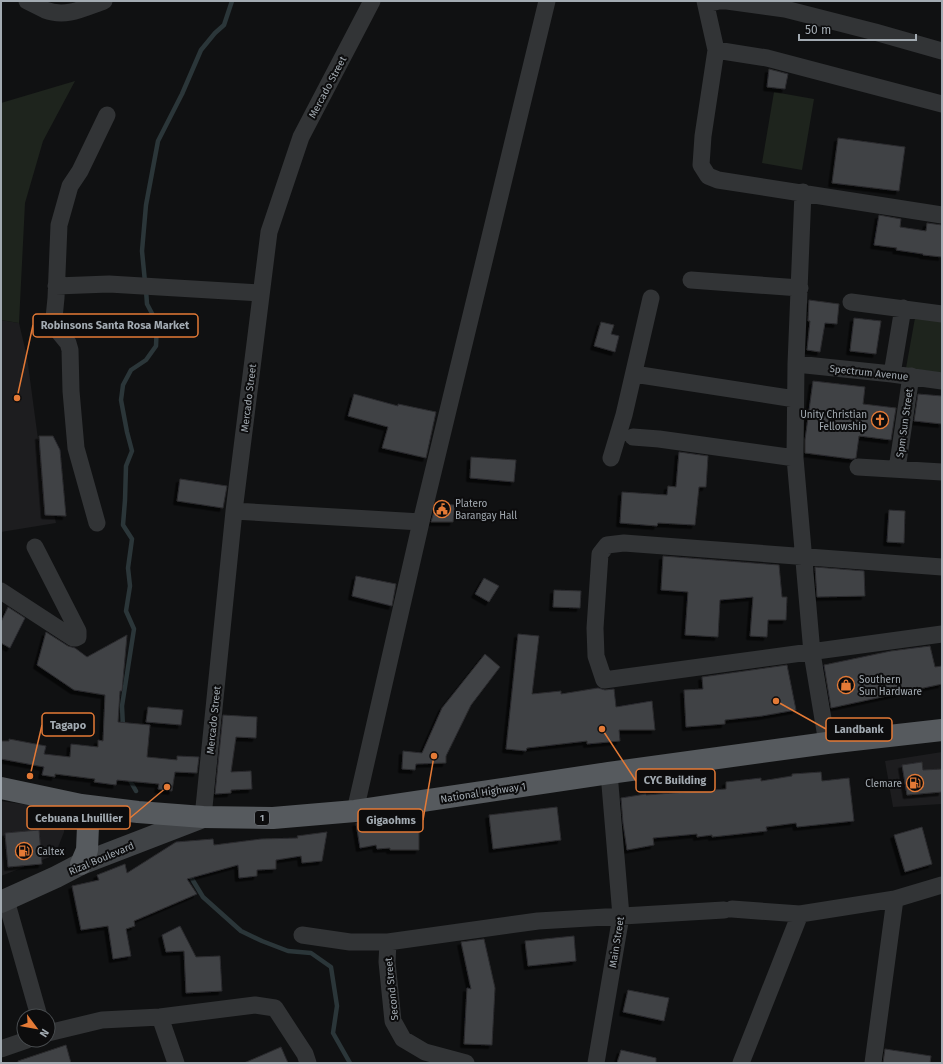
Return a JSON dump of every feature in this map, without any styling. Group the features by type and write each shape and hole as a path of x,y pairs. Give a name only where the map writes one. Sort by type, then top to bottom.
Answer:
{"highway":[{"name":"National Highway 1","path":"1,788 81,805 203,817 273,818 355,811 609,773 827,743 942,730"},
{"path":"81,805 88,826 87,850 82,864"}],"main road":[{"name":"Rizal Boulevard","path":"3,901 82,864 203,817"}],"street":[{"path":"28,1 45,10 56,13 71,13 104,1"},
{"name":"Mercado Street","path":"203,817 234,510 269,232 300,137 372,1"},
{"path":"355,811 421,522 547,1"},
{"path":"942,51 875,32 785,10 727,1 705,2 716,50 703,136 701,165 708,176 718,180 803,192 942,215"},
{"path":"716,50 767,58 942,104"},
{"path":"97,523 76,448 71,391 70,350 68,343 59,332 54,322 58,224 70,186 80,171 107,115"},
{"path":"803,192 796,364 795,458 812,653 827,743"},
{"path":"692,280 800,288"},
{"path":"56,286 109,284 261,293"},
{"path":"612,458 634,374 650,298"},
{"path":"851,302 942,314"},
{"path":"892,374 903,308"},
{"name":"Spectrum Avenue","path":"796,364 910,376 942,381"},
{"path":"634,374 795,399"},
{"name":"Spm Sun Street","path":"897,469 910,376"},
{"path":"633,437 659,439 795,458"},
{"path":"858,467 942,472"},
{"path":"234,510 421,522"},
{"path":"942,567 624,543 607,545 600,554 595,628 596,656 604,680 812,653 942,634"},
{"path":"1,591 73,638 78,637 78,631 35,547"},
{"name":"Main Street","path":"596,1063 621,916 609,773"},
{"path":"302,935 350,942 388,942 538,922 621,916 728,910 800,914 895,899 942,885"},
{"path":"873,1063 895,899"},
{"path":"3,901 36,1008"},
{"path":"741,1063 800,914"},
{"name":"Second Street","path":"388,942 388,962 393,1021 403,1039 425,1052 466,1063"},
{"path":"56,1031 102,1020 160,1017 255,1005 275,1008 305,1054 308,1063"},
{"path":"160,1017 176,1063"},
{"path":"1,1049 16,1044"}],"shaded area":[{"path":"75,81 43,141 25,203 19,323 1,320 1,103"},
{"path":"774,92 814,99 802,170 762,163"},
{"path":"915,318 942,321 942,373 906,368"},
{"path":"1,320 19,323 27,357 38,439 56,523 1,532"},
{"name":"Clemare","path":"942,752 942,804 893,807 885,761"},
{"name":"Caltex","path":"1,801 64,810 64,832 55,855 1,876"}],"building":[{"path":"769,69 788,74 785,89 767,87"},
{"path":"838,138 905,147 899,191 832,183"},
{"path":"879,215 901,219 900,227 926,231 927,223 942,225 942,257 923,255 896,250 897,248 874,245"},
{"path":"809,300 839,304 837,324 825,323 820,352 807,350 810,321 808,321"},
{"path":"854,318 881,321 876,354 850,351"},
{"path":"601,322 614,325 611,334 619,336 615,352 594,346"},
{"path":"813,381 865,387 863,404 896,408 891,440 859,436 856,458 852,459 805,453 805,440"},
{"path":"354,394 398,406 398,404 436,412 426,458 382,448 388,427 348,416"},
{"path":"918,394 942,396 942,424 914,421"},
{"path":"39,436 53,436 60,450 66,516 45,515"},
{"path":"679,452 708,456 706,487 699,487 695,525 658,523 657,526 620,523 622,492 667,495 668,486 676,487"},
{"path":"471,457 516,460 514,482 470,478"},
{"path":"180,479 227,486 223,508 177,501"},
{"name":"Platero Barangay Hall","path":"436,504 455,505 453,522 431,522"},
{"path":"889,510 905,511 904,543 887,542"},
{"path":"663,556 779,565 782,597 787,597 786,620 768,620 767,637 750,636 753,597 720,600 718,637 685,635 688,592 661,590"},
{"path":"815,567 864,571 865,596 817,597"},
{"path":"356,576 396,584 392,606 352,596"},
{"path":"484,578 499,586 489,602 475,594"},
{"path":"554,590 581,591 580,608 553,607"},
{"path":"8,607 25,618 10,648 1,643 1,622"},
{"path":"46,632 68,646 75,648 87,657 127,635 122,691 120,691 118,722 150,725 147,757 177,760 177,756 199,757 197,773 175,772 172,791 158,789 159,784 117,780 116,785 94,782 95,779 55,774 55,777 42,775 44,767 1,759 1,741 9,741 9,739 46,746 44,754 70,757 71,744 98,747 98,740 103,741 105,695 74,690 37,665"},
{"path":"518,634 539,636 532,694 561,691 561,694 598,688 605,690 614,689 616,707 652,701 655,730 619,730 620,741 587,744 587,741 527,748 526,751 506,749"},
{"path":"930,646 935,667 942,666 942,684 831,708 824,665 891,651"},
{"path":"485,654 500,667 471,705 446,756 446,763 416,764 415,770 402,769 403,751 422,753 442,708"},
{"path":"787,665 796,710 725,720 725,724 686,727 684,690 703,689 702,677"},
{"path":"148,707 183,710 181,725 146,722"},
{"path":"223,715 257,717 256,738 236,737 231,772 251,771 252,789 231,790 231,793 215,794"},
{"path":"922,762 923,770 942,769 942,792 907,795 902,765"},
{"path":"821,772 822,781 849,778 854,821 797,827 796,823 766,827 767,831 712,837 712,835 697,837 697,834 653,838 654,845 627,850 621,798 646,794 726,789 726,782 761,778 761,781 792,776 792,774"},
{"path":"557,807 561,840 493,849 489,815"},
{"path":"397,817 419,818 419,850 390,850 390,848 377,849 376,845 360,848 356,823"},
{"path":"922,827 932,864 905,872 894,835"},
{"name":"Caltex","path":"39,830 42,864 8,867 5,833"},
{"path":"327,832 322,861 302,863 301,856 276,860 276,869 257,870 257,876 239,878 238,865 187,879 197,894 134,921 135,926 126,929 131,956 113,959 108,926 81,930 72,886 99,880 97,875 125,864 127,873 176,842 213,839 214,845 261,839 298,838 297,836"},
{"path":"180,926 196,957 220,956 222,991 186,993 184,951 166,952 162,935"},
{"path":"574,936 576,961 528,966 525,941"},
{"path":"484,939 495,988 492,1045 464,1044 467,988 471,989 461,942"},
{"path":"628,990 669,998 664,1021 623,1012"},
{"path":"66,1045 71,1063 18,1063 18,1061"},
{"path":"281,1047 288,1063 244,1063"},
{"path":"885,1049 931,1056 930,1063 883,1063"},
{"path":"621,1050 656,1058 656,1063 617,1063"}],"waterway":[{"path":"145,282 142,251 146,205 158,141 182,94 201,50 215,33 224,25 232,1"},
{"path":"123,727 122,706 134,629 126,611 130,586 128,568 132,539 123,525 126,466 132,451 121,400 123,385 131,370 146,360 156,346 157,323 147,304 146,290"},
{"path":"128,777 136,791"},
{"path":"189,874 203,897 241,931 288,951 311,953 331,967 337,1006 333,1033 350,1063"}],"place":[{"name":"Robinsons Santa Rosa Market","path":"17,398"},
{"name":"Unity Christian Fellowship","path":"880,420"},
{"name":"Platero Barangay Hall","path":"442,509"},
{"name":"Southern Sun Hardware","path":"846,685"},
{"name":"Landbank","path":"776,701"},
{"name":"CYC Building","path":"602,729"},
{"name":"Gigaohms","path":"434,756"},
{"name":"Tagapo","path":"30,776"},
{"name":"Clemare","path":"915,783"},
{"name":"Cebuana Lhuillier","path":"167,787"},
{"name":"Caltex","path":"24,851"}]}
